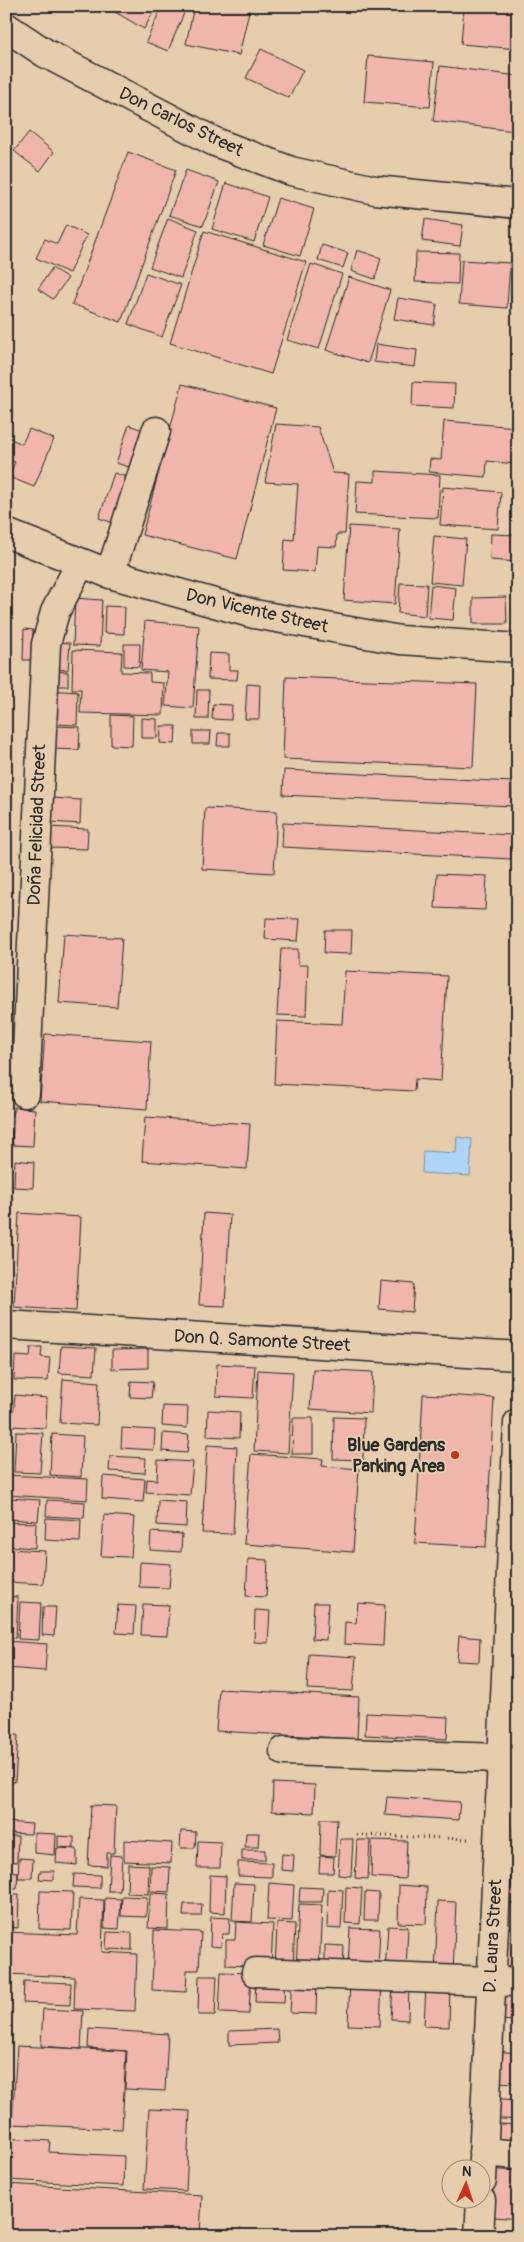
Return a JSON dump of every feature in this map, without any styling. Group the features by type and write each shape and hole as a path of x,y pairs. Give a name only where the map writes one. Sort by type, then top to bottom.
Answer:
{"street":[{"name":"Don Carlos Street","path":"6,27 46,53 215,142 291,171 375,190 518,204"},
{"path":"110,574 156,431"},
{"name":"Don Vicente Street","path":"6,533 80,564 110,574 254,614 400,640 518,648"},
{"name":"Doña Felicidad Street","path":"25,1093 46,644 55,612 80,564"},
{"name":"Don Q. Samonte Street","path":"6,1325 518,1356"},
{"name":"D. Laura Street","path":"483,2160 504,1981 498,1839 502,1758 511,1712 518,1423"},
{"path":"284,1751 502,1758"},
{"path":"256,1972 504,1981"},
{"path":"483,2152 518,2154"},
{"path":"480,2210 479,2236 485,2236"}],"path":[{"path":"357,1836 498,1839"}],"water":[{"path":"457,1137 472,1139 470,1176 422,1173 423,1151 456,1153"}],"building":[{"path":"105,6 157,6 144,29"},
{"path":"162,6 187,6 168,51 146,42"},
{"path":"194,6 250,7 239,55 186,44"},
{"path":"464,6 518,6 518,49 461,44"},
{"path":"261,49 303,70 289,98 246,78"},
{"path":"368,56 434,62 430,107 364,102"},
{"path":"440,66 518,76 518,103 514,131 433,121"},
{"path":"29,132 54,152 40,171 14,151"},
{"path":"128,152 176,170 121,322 72,304"},
{"path":"186,170 219,182 203,226 169,215"},
{"path":"226,183 268,197 254,242 212,229"},
{"path":"278,198 314,209 300,256 263,245"},
{"path":"168,218 198,230 181,278 150,267"},
{"path":"425,219 463,225 460,246 422,241"},
{"path":"66,225 87,235 69,273 36,258 45,239 57,244"},
{"path":"204,231 306,262 271,374 170,343"},
{"path":"322,245 348,253 343,268 318,260"},
{"path":"357,250 381,258 375,279 351,271"},
{"path":"416,252 459,253 458,284 415,282"},
{"path":"462,260 510,263 507,308 459,304"},
{"path":"311,264 342,274 319,349 287,340"},
{"path":"52,268 68,278 53,299 38,289"},
{"path":"146,273 181,285 162,337 128,324"},
{"path":"349,277 390,290 368,363 326,350"},
{"path":"398,298 437,304 434,325 394,319"},
{"path":"376,344 417,350 415,367 374,362"},
{"path":"413,382 455,384 454,408 412,406"},
{"path":"182,384 276,408 237,559 142,535"},
{"path":"6,411 12,414 6,426"},
{"path":"444,421 517,427 515,464 487,461 486,477 429,472 430,459 441,460"},
{"path":"276,424 318,427 333,473 349,474 345,534 337,534 336,547 317,546 315,572 283,570 285,539 294,540 298,484 265,482"},
{"path":"129,425 154,434 142,471 116,463"},
{"path":"29,429 54,439 34,487 9,477 15,462 6,458 6,444 9,438 22,444"},
{"path":"375,471 440,475 438,518 355,514 357,481 375,482"},
{"path":"114,473 140,481 125,527 99,518"},
{"path":"443,487 501,492 498,529 440,525"},
{"path":"349,526 400,529 395,604 344,600"},
{"path":"491,534 518,535 518,562 490,560"},
{"path":"434,536 466,539 462,585 430,582"},
{"path":"400,583 427,584 425,616 398,613"},
{"path":"431,585 456,588 453,620 428,618"},
{"path":"506,597 507,624 473,624 473,598"},
{"path":"75,598 102,600 100,646 73,645"},
{"path":"105,606 125,607 124,634 104,633"},
{"path":"145,621 199,626 193,708 165,706 168,672 141,670"},
{"path":"24,629 33,630 32,660 23,660"},
{"path":"53,642 70,643 68,670 52,669"},
{"path":"124,644 140,644 139,667 124,666"},
{"path":"73,650 122,652 121,672 150,673 150,682 164,683 163,715 80,713 81,689 72,689"},
{"path":"209,653 229,654 229,670 238,670 237,680 208,679"},
{"path":"51,671 68,672 68,686 51,686"},
{"path":"286,677 477,684 473,767 283,759"},
{"path":"247,684 260,685 259,719 245,719"},
{"path":"48,690 78,692 77,725 54,724"},
{"path":"197,690 209,690 208,719 196,719"},
{"path":"213,704 232,705 231,720 212,719"},
{"path":"111,715 133,716 132,746 111,745"},
{"path":"141,718 157,719 157,738 141,738"},
{"path":"53,726 80,727 79,750 53,749"},
{"path":"161,726 176,726 175,744 160,743"},
{"path":"193,731 211,731 210,744 193,744"},
{"path":"218,733 230,733 230,746 217,746"},
{"path":"284,770 513,782 512,806 283,795"},
{"path":"52,798 81,800 80,824 50,822"},
{"path":"205,808 277,811 274,873 202,869"},
{"path":"283,823 512,835 511,859 282,847"},
{"path":"49,827 88,829 87,849 48,848"},
{"path":"437,874 487,876 485,910 435,908"},
{"path":"266,918 300,919 298,941 265,939"},
{"path":"325,930 352,930 351,954 324,953"},
{"path":"64,934 122,938 117,1007 59,1003"},
{"path":"281,949 298,949 298,965 308,965 306,1016 277,1015"},
{"path":"345,971 447,976 441,1081 415,1079 414,1091 274,1084 277,1021 342,1024"},
{"path":"45,1034 151,1041 147,1109 40,1101"},
{"path":"14,1107 35,1109 33,1146 12,1145"},
{"path":"145,1117 250,1124 247,1169 142,1161"},
{"path":"15,1160 34,1162 33,1188 14,1187"},
{"path":"19,1213 81,1217 76,1311 14,1307"},
{"path":"204,1213 230,1215 225,1306 199,1305"},
{"path":"381,1281 414,1284 412,1312 379,1309"},
{"path":"61,1346 96,1348 94,1375 59,1373"},
{"path":"31,1347 42,1347 41,1357 50,1358 48,1381 14,1380 15,1356 30,1357"},
{"path":"148,1349 148,1368 112,1369 112,1350"},
{"path":"217,1364 255,1366 253,1398 216,1396"},
{"path":"313,1369 373,1372 371,1413 310,1409"},
{"path":"258,1370 293,1372 288,1453 254,1451"},
{"path":"63,1379 99,1382 97,1425 60,1423"},
{"path":"131,1381 153,1382 151,1398 130,1397"},
{"path":"423,1394 494,1398 486,1547 415,1543"},
{"path":"15,1395 47,1398 46,1428 12,1426"},
{"path":"163,1406 188,1407 187,1428 162,1426"},
{"path":"208,1410 240,1412 239,1438 207,1436"},
{"path":"334,1417 364,1418 363,1460 333,1459"},
{"path":"293,1418 313,1418 313,1454 292,1454"},
{"path":"122,1428 155,1430 154,1450 121,1448"},
{"path":"16,1432 43,1433 40,1473 14,1472"},
{"path":"163,1433 189,1435 187,1453 162,1451"},
{"path":"52,1434 83,1436 81,1477 50,1475"},
{"path":"207,1445 237,1447 233,1534 202,1533"},
{"path":"251,1454 323,1459 322,1466 359,1469 353,1552 244,1544"},
{"path":"110,1456 146,1458 145,1473 109,1471"},
{"path":"158,1460 193,1462 190,1495 146,1492 147,1479 157,1480"},
{"path":"6,1475 88,1479 87,1500 6,1495"},
{"path":"103,1476 145,1479 143,1502 102,1499"},
{"path":"9,1498 40,1500 38,1521 7,1519"},
{"path":"47,1500 85,1502 84,1518 46,1516"},
{"path":"158,1500 187,1502 186,1527 157,1525"},
{"path":"104,1515 134,1517 131,1557 101,1556"},
{"path":"46,1518 81,1520 80,1542 45,1540"},
{"path":"6,1522 36,1523 35,1548 6,1546"},
{"path":"151,1532 182,1534 181,1552 150,1550"},
{"path":"7,1549 45,1551 43,1584 6,1582"},
{"path":"248,1559 268,1560 266,1597 246,1596"},
{"path":"140,1562 171,1564 169,1588 139,1587"},
{"path":"6,1596 18,1597 16,1638 6,1637"},
{"path":"20,1602 41,1603 39,1640 18,1639"},
{"path":"314,1603 328,1603 326,1640 312,1639"},
{"path":"358,1603 385,1605 383,1646 344,1644 345,1622 356,1623"},
{"path":"143,1604 169,1605 167,1636 141,1635"},
{"path":"118,1605 136,1606 134,1634 116,1633"},
{"path":"43,1607 56,1607 54,1636 42,1635"},
{"path":"255,1610 270,1611 268,1643 254,1642"},
{"path":"459,1636 480,1638 479,1662 457,1661"},
{"path":"6,1641 47,1644 45,1671 6,1668"},
{"path":"309,1654 356,1657 353,1691 307,1689"},
{"path":"219,1689 359,1697 357,1739 216,1731"},
{"path":"366,1713 448,1717 447,1739 365,1735"},
{"path":"6,1735 18,1735 15,1782 6,1782"},
{"path":"513,1747 518,1747 518,1793 510,1792"},
{"path":"273,1783 315,1785 314,1813 272,1811"},
{"path":"387,1797 460,1802 458,1820 385,1815"},
{"path":"501,1800 518,1801 518,1842 500,1841"},
{"path":"91,1805 116,1806 114,1853 107,1853 107,1866 88,1865"},
{"path":"321,1819 337,1819 335,1856 320,1855"},
{"path":"6,1822 32,1824 31,1834 6,1833"},
{"path":"181,1831 196,1832 195,1848 180,1848"},
{"path":"34,1833 56,1834 55,1855 34,1853"},
{"path":"246,1833 259,1833 258,1847 245,1847"},
{"path":"6,1836 18,1836 17,1862 6,1861"},
{"path":"58,1836 74,1837 74,1848 58,1847"},
{"path":"340,1839 353,1839 351,1876 338,1875"},
{"path":"124,1840 172,1843 171,1863 124,1861"},
{"path":"357,1840 370,1840 368,1879 355,1878"},
{"path":"372,1840 407,1841 405,1879 371,1877"},
{"path":"198,1841 221,1842 220,1868 197,1868"},
{"path":"499,1847 518,1848 518,1870 498,1869"},
{"path":"57,1848 77,1849 77,1865 56,1863"},
{"path":"242,1850 265,1850 265,1860 242,1860"},
{"path":"282,1854 294,1855 293,1871 281,1870"},
{"path":"110,1855 122,1856 120,1891 108,1891"},
{"path":"320,1856 334,1857 333,1873 319,1873"},
{"path":"19,1858 33,1859 32,1878 18,1878"},
{"path":"238,1862 272,1863 272,1877 238,1876"},
{"path":"128,1864 149,1865 148,1894 127,1893"},
{"path":"151,1866 170,1867 169,1892 150,1891"},
{"path":"6,1871 18,1872 17,1889 6,1889"},
{"path":"40,1871 54,1871 54,1880 39,1879"},
{"path":"74,1874 100,1875 100,1888 73,1887"},
{"path":"500,1874 518,1875 518,1904 499,1903"},
{"path":"210,1875 226,1876 225,1913 209,1912"},
{"path":"234,1883 254,1884 252,1922 232,1921"},
{"path":"269,1883 294,1885 292,1921 267,1920"},
{"path":"399,1885 427,1887 426,1924 398,1923"},
{"path":"300,1887 323,1888 322,1902 299,1902"},
{"path":"346,1887 362,1888 360,1924 345,1923"},
{"path":"328,1889 343,1890 341,1929 327,1928"},
{"path":"40,1891 73,1892 71,1930 39,1929"},
{"path":"365,1892 379,1893 378,1920 364,1920"},
{"path":"150,1893 169,1894 168,1929 148,1928"},
{"path":"6,1894 19,1894 18,1928 6,1927"},
{"path":"122,1896 147,1897 146,1917 121,1916"},
{"path":"105,1898 121,1899 119,1929 104,1928"},
{"path":"79,1899 104,1900 102,1952 137,1954 135,2011 74,2009 75,1977 6,1974 6,1932 77,1935"},
{"path":"438,1901 456,1902 453,1975 435,1974"},
{"path":"184,1904 202,1904 201,1916 183,1916"},
{"path":"299,1904 322,1905 319,1971 296,1970"},
{"path":"211,1917 230,1918 229,1934 222,1934 221,1947 210,1946"},
{"path":"236,1922 273,1924 271,1967 226,1965 226,1940 235,1940"},
{"path":"277,1923 295,1924 293,1969 275,1968"},
{"path":"388,1926 408,1927 406,1972 385,1971"},
{"path":"350,1928 380,1929 378,1968 348,1966"},
{"path":"154,1930 201,1932 199,1970 187,1970 186,1992 152,1990"},
{"path":"107,1932 132,1933 132,1950 106,1949"},
{"path":"499,1941 518,1943 518,1966 498,1965"},
{"path":"325,1945 344,1946 343,1971 325,1970"},
{"path":"221,1972 251,1973 249,2014 219,2013"},
{"path":"199,1976 217,1976 215,2015 198,2015"},
{"path":"256,1977 285,1978 284,2003 255,2002"},
{"path":"292,1978 317,1979 316,2014 290,2013"},
{"path":"350,1980 382,1981 380,2026 348,2025"},
{"path":"24,1981 71,1983 70,2005 23,2003"},
{"path":"393,1984 409,1985 408,2020 391,2019"},
{"path":"426,1985 450,1987 449,2027 424,2026"},
{"path":"493,1995 518,1996 518,2021 491,2020"},
{"path":"43,2009 83,2011 81,2049 41,2046"},
{"path":"89,2029 168,2034 165,2091 125,2089 127,2051 88,2048"},
{"path":"277,2029 278,2043 229,2045 229,2031"},
{"path":"17,2046 126,2051 122,2129 12,2124"},
{"path":"494,2051 518,2053 518,2083 492,2082"},
{"path":"488,2098 518,2100 518,2120 487,2118"},
{"path":"149,2109 190,2111 186,2191 144,2189"},
{"path":"485,2123 518,2125 518,2145 483,2143"},
{"path":"6,2138 50,2141 49,2152 124,2156 123,2186 6,2180"},
{"path":"492,2169 518,2171 518,2219 483,2216 483,2210 492,2210"},
{"path":"6,2184 202,2195 200,2236 6,2236"}],"place":[{"name":"Blue Gardens Parking Area","path":"455,1455"}]}
